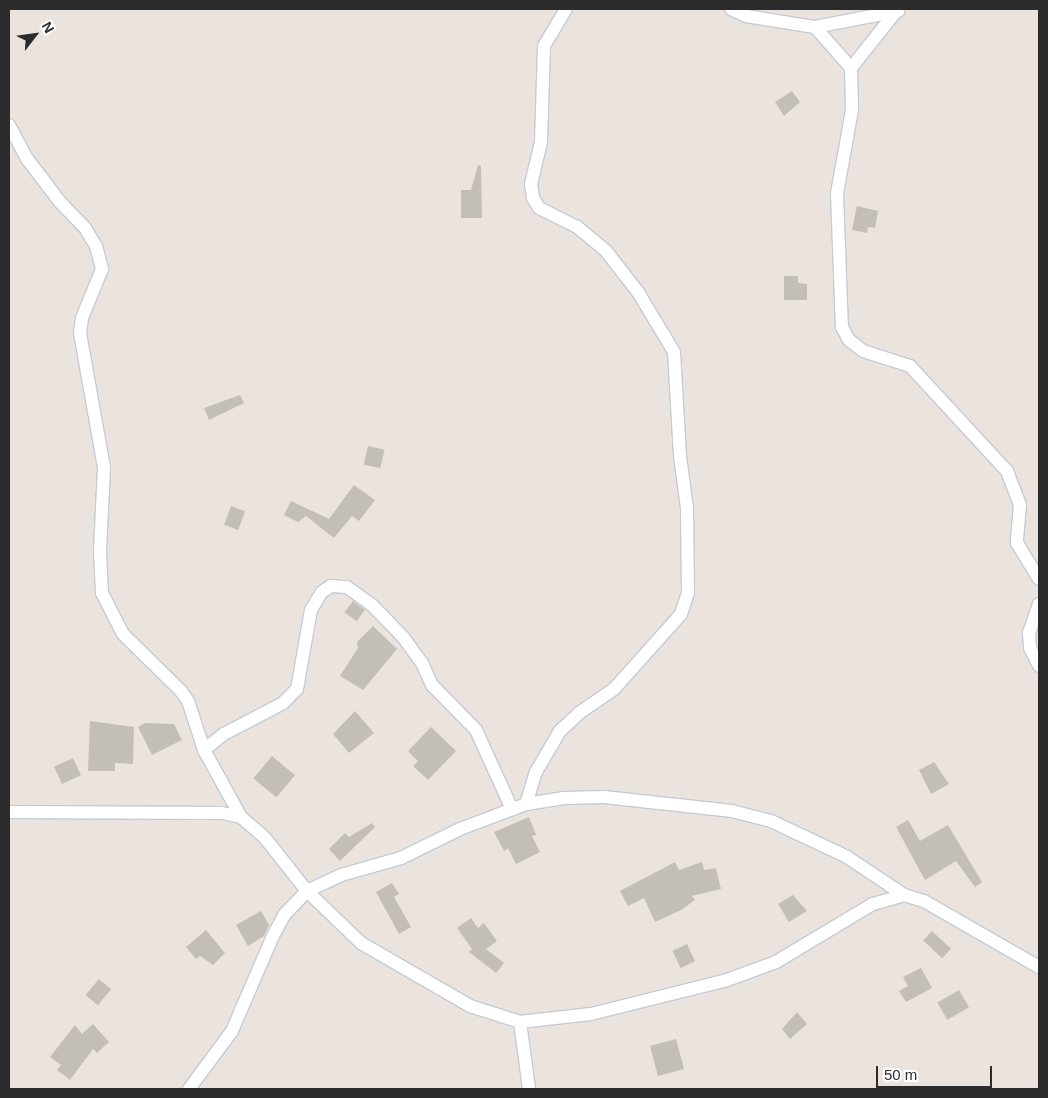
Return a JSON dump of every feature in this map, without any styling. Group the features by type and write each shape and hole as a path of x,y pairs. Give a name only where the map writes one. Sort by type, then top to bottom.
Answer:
{"street":[{"path":"526,804 536,772 560,731 614,689 682,614 688,593 686,508 680,456 674,352 638,292 606,251 577,227 538,208 533,198 531,184 541,142 544,46 566,9"},
{"path":"731,9 746,16 764,14 815,27 898,10"},
{"path":"850,68 898,10"},
{"path":"815,27 850,68 852,110 837,193 845,334 863,351 910,366 1007,471 1020,505 1017,543 1039,579"},
{"path":"9,125 28,160 60,202 85,228 96,246 102,269 82,318 80,333 104,468 100,551 102,593 123,634 181,691 194,717 204,750 241,818 265,838 307,891 361,943 470,1006 520,1022 591,1014 727,980 776,962 873,904 904,895"},
{"path":"204,750 224,734 283,703 297,689 311,610 322,592 331,586 347,587 372,605 402,637 422,663 432,685 476,730 512,809"},
{"path":"1039,604 1029,632 1030,648 1039,666"},
{"path":"189,1089 232,1031 284,915 307,891 341,875 401,858 460,829 512,809 526,804 563,798 604,797 732,811 761,818 799,832 847,856 904,895 924,901 1039,967"},
{"path":"9,812 222,813 241,818"},
{"path":"520,1022 529,1089"}],"building":[{"path":"792,91 800,102 784,116 775,102"},
{"path":"478,165 481,166 482,218 461,218 461,190 471,190"},
{"path":"857,206 878,211 875,228 868,227 867,233 852,230"},
{"path":"784,276 798,276 798,283 807,284 807,300 784,300"},
{"path":"240,395 244,403 209,420 204,408"},
{"path":"368,446 385,450 380,468 364,465"},
{"path":"354,485 375,500 359,521 352,516 334,538 306,516 298,522 284,515 291,501 329,519"},
{"path":"231,506 245,511 238,530 224,525"},
{"path":"353,601 365,610 357,621 345,612"},
{"path":"373,626 397,649 363,690 340,676 358,648 357,642"},
{"path":"355,711 374,733 349,753 333,734"},
{"path":"90,721 134,727 133,764 115,763 115,771 88,771"},
{"path":"145,723 174,724 182,740 152,755 138,727"},
{"path":"431,727 456,751 428,780 413,766 418,761 408,751"},
{"path":"272,756 295,775 276,797 253,778"},
{"path":"73,758 81,775 62,784 54,767"},
{"path":"934,762 949,784 931,794 919,770"},
{"path":"529,817 536,835 532,836 540,852 516,864 508,848 504,851 494,832"},
{"path":"908,820 920,841 948,825 982,882 975,887 956,861 925,880 896,827"},
{"path":"372,823 375,827 340,861 329,849 345,833 349,837"},
{"path":"675,862 679,870 702,862 704,870 716,868 721,889 692,896 695,900 681,910 655,922 644,898 628,906 620,891"},
{"path":"392,883 399,894 394,897 411,927 399,934 376,892"},
{"path":"793,895 807,911 789,922 778,904"},
{"path":"261,911 269,925 264,936 248,946 236,925"},
{"path":"471,918 478,928 484,923 497,941 486,949 504,963 496,973 469,952 472,949 457,928"},
{"path":"206,930 225,953 213,965 200,956 196,959 186,947"},
{"path":"932,931 951,949 942,958 923,941"},
{"path":"687,944 695,961 681,968 672,951"},
{"path":"921,968 932,988 906,1002 899,991 908,986 903,977"},
{"path":"99,979 111,989 98,1005 86,995"},
{"path":"959,990 969,1007 947,1020 937,1002"},
{"path":"797,1012 807,1024 790,1039 782,1029"},
{"path":"93,1024 109,1042 97,1053 93,1049 70,1080 57,1070 61,1065 50,1057 75,1025 82,1034"},
{"path":"676,1039 684,1069 658,1076 650,1046"}]}
